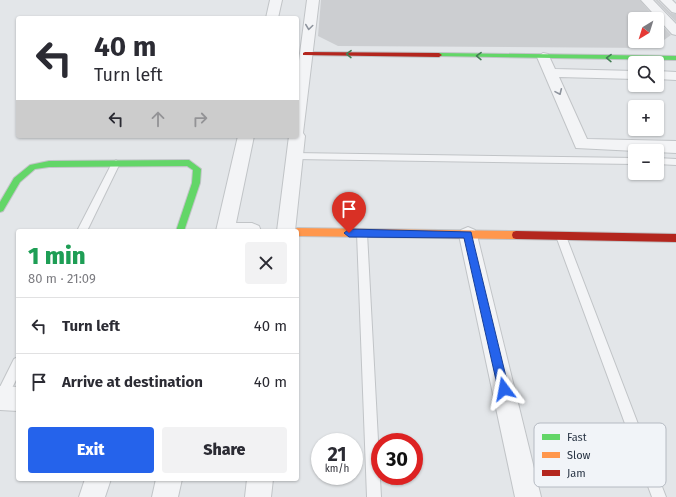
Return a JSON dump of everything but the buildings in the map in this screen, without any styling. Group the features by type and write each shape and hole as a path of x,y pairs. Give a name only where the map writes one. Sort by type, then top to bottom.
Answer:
{"street":[{"path":"272,16 276,0"},
{"path":"299,112 305,54 313,0"},
{"path":"647,0 676,31"},
{"path":"666,0 676,10"},
{"path":"305,54 676,58"},
{"path":"543,57 582,144 676,147"},
{"path":"551,72 628,75"},
{"path":"664,75 676,76"},
{"path":"225,229 246,138"},
{"path":"286,229 296,138"},
{"path":"0,209 17,180 33,167 49,164 116,162 189,163 196,170 196,183 181,229"},
{"path":"299,232 676,239"},
{"path":"468,235 528,497"},
{"path":"92,497 97,481"},
{"path":"165,497 169,481"},
{"path":"258,497 260,481"}],"lane":[{"path":"294,156 628,161"},
{"path":"664,161 676,162"},
{"path":"83,229 116,162"},
{"path":"362,233 374,497"},
{"path":"561,236 631,423"},
{"path":"6,398 16,369"},
{"path":"655,487 659,497"}],"traffic: fast":[{"path":"439,55 676,58"},
{"path":"0,209 17,180 33,167 49,164 189,163 197,169 196,183 181,229"}],"traffic: slow":[{"path":"299,232 516,235"}],"traffic: jam":[{"path":"305,54 439,55"},
{"path":"516,235 676,238"}],"route":[{"path":"349,233 468,235 504,389"}]}
